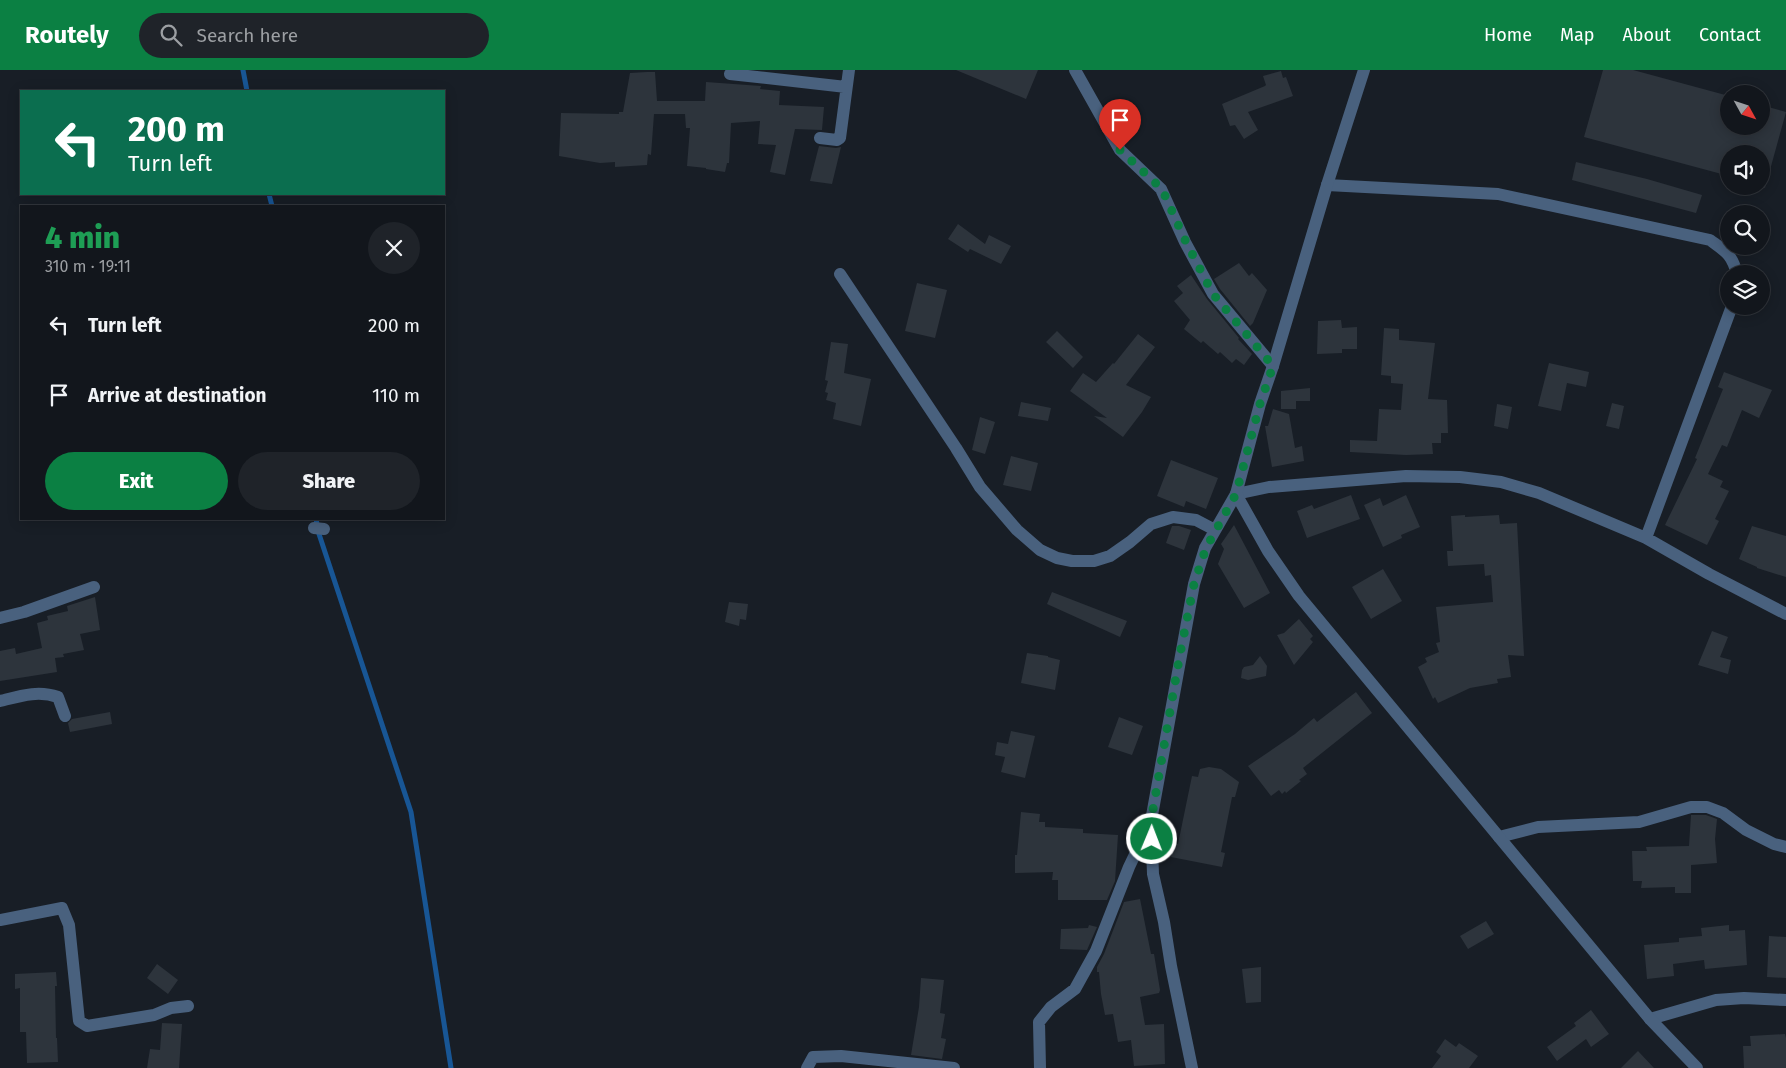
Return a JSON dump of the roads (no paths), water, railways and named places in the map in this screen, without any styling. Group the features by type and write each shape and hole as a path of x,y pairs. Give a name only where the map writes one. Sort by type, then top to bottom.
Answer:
{"street":[{"path":"820,138 837,140 840,138 849,70"},
{"path":"1075,70 1120,150 1162,189 1186,242 1213,294 1273,366"},
{"path":"1192,1068 1153,874 1151,821 1194,584 1206,548 1236,494 1260,404 1364,70"},
{"path":"730,74 846,87"},
{"path":"1327,185 1498,194 1710,240 1734,261 1735,265"},
{"path":"840,274 980,488 1017,530 1040,550 1057,558 1072,561 1094,561 1110,556 1151,524 1173,518 1196,520 1215,530"},
{"path":"1646,538 1729,315"},
{"path":"1236,494 1268,487 1406,476 1501,482 1539,493 1646,538 1709,574 1786,614"},
{"path":"1236,494 1268,552 1299,596 1650,1020 1695,1067"},
{"path":"0,618 24,612 94,587"},
{"path":"0,701 30,693 50,694 58,697 65,716"},
{"path":"1499,836 1538,827 1639,822 1691,807 1707,807 1722,813 1746,830 1774,844 1786,847"},
{"path":"1040,1068 1039,1022 1051,1007 1075,989 1096,951 1129,868 1151,821"},
{"path":"0,920 62,908 69,925 78,1021 87,1026 154,1015 171,1008 188,1006"},
{"path":"1650,1020 1716,1000 1744,998 1786,1000"},
{"path":"807,1068 813,1057 841,1056 954,1068"}],"waterway":[{"path":"243,70 247,90"},
{"path":"269,195 272,205"},
{"path":"316,520 319,534 411,812 451,1068"}]}
